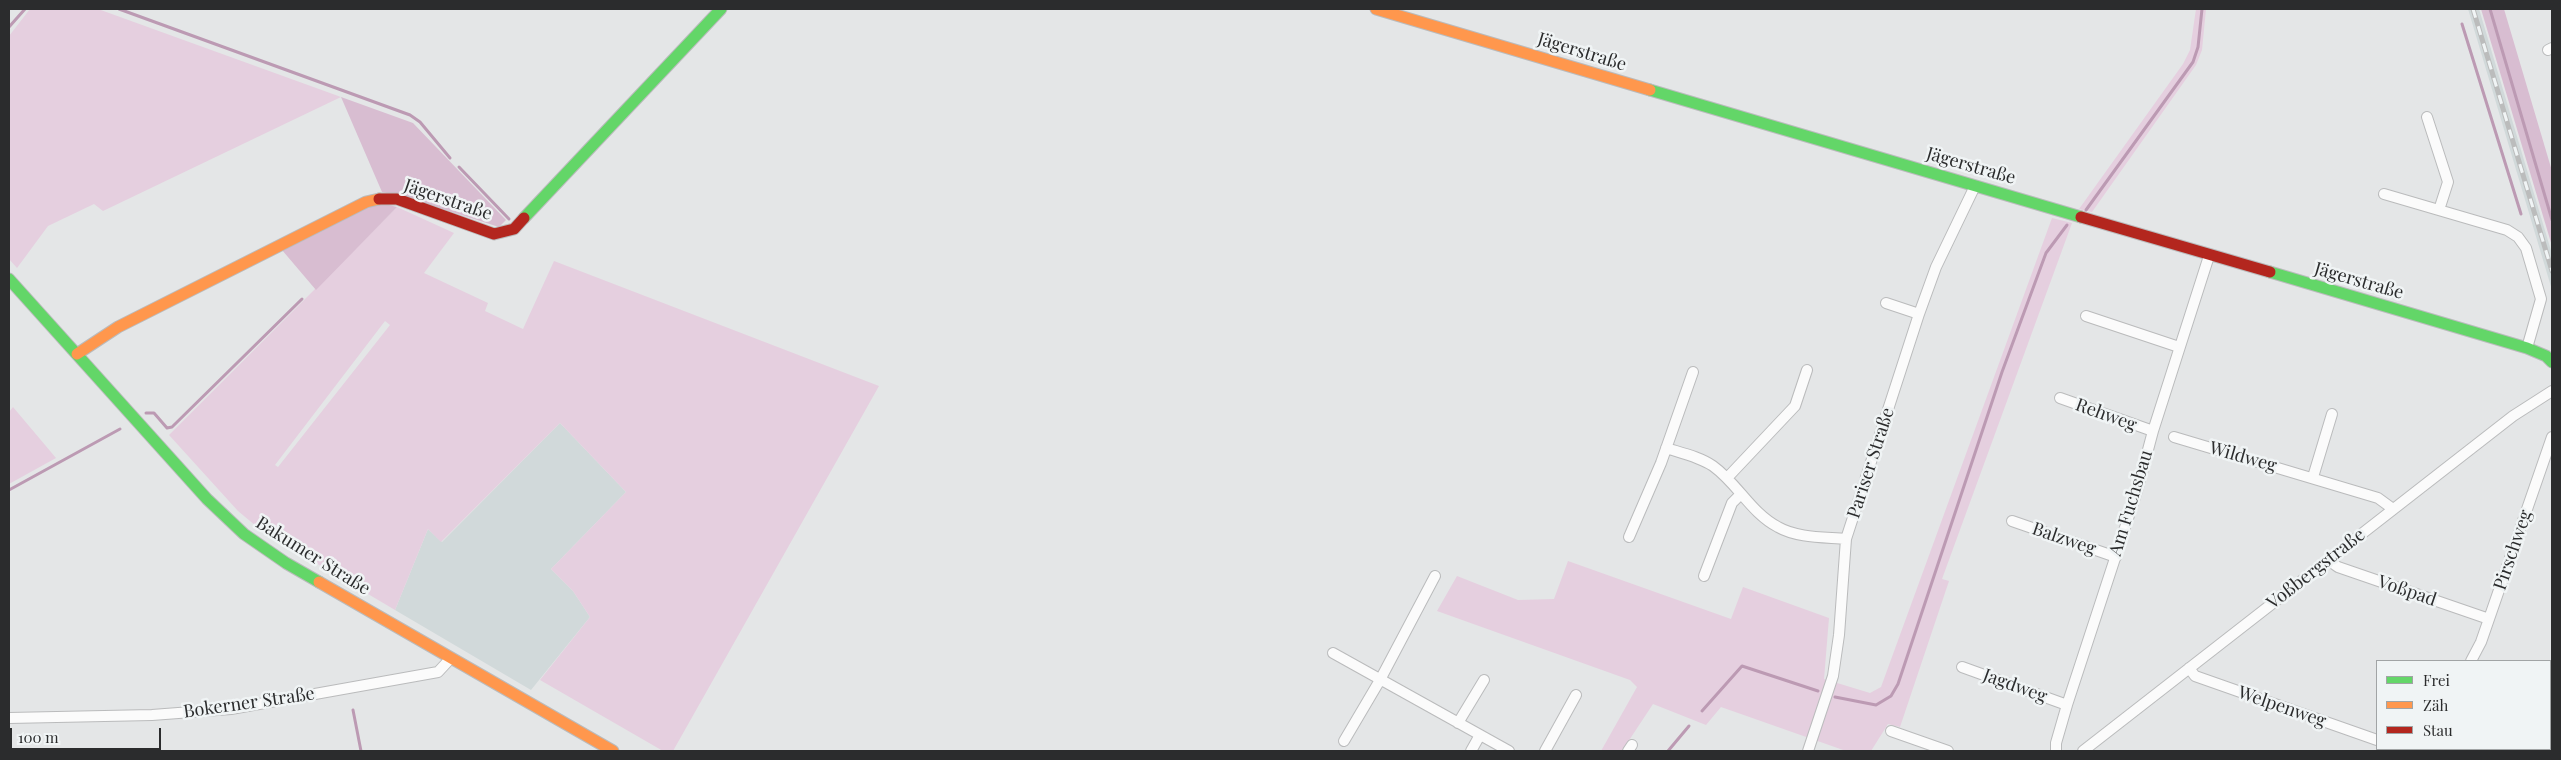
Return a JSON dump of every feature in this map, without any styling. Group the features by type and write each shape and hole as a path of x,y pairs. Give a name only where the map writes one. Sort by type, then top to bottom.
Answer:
{"street":[{"name":"Jägerstraße","path":"77,354 87,345 118,327 366,202 382,198 397,199 494,234 514,229 721,9"},
{"name":"Jägerstraße","path":"1376,9 2526,348 2546,356 2552,362"},
{"path":"2427,118 2448,182 2439,210"},
{"name":"Pariser Straße","path":"1808,751 1833,676 1839,634 1846,539 1918,314 1936,267 1975,186"},
{"path":"2384,194 2507,230 2518,237 2526,248 2541,299 2526,348"},
{"name":"Am Fuchsbau","path":"2056,751 2056,743 2067,705 2137,491 2153,431 2209,256"},
{"name":"Bakumer Straße","path":"9,279 207,499 244,534 286,563 613,751"},
{"path":"1886,303 1918,314"},
{"path":"2086,316 2179,347"},
{"path":"1727,478 1795,406 1808,370"},
{"path":"1629,537 1666,448 1693,372"},
{"name":"Voßbergstraße","path":"2083,751 2513,416 2552,391"},
{"name":"Rehweg","path":"2060,398 2153,431"},
{"path":"2313,477 2332,414"},
{"name":"Wildweg","path":"2174,437 2378,498 2393,509"},
{"name":"Pirschweg","path":"2471,660 2489,619 2552,437"},
{"path":"1666,448 1712,465 1727,478 1764,519 1779,529 1796,534 1846,539"},
{"path":"1704,576 1732,503 1741,494"},
{"name":"Balzweg","path":"2012,521 2116,557"},
{"name":"Voßpad","path":"2328,560 2338,567 2489,619"},
{"path":"1344,742 1380,680 1435,576"},
{"path":"1333,653 1509,751"},
{"name":"Bokerner Straße","path":"9,718 152,714 231,709 438,672 451,658"},
{"name":"Jagdweg","path":"1962,667 2067,705"},
{"name":"Welpenweg","path":"2189,668 2195,676 2376,740"},
{"path":"1458,723 1484,680"},
{"path":"1545,751 1576,695"},
{"path":"1891,731 1948,751"},
{"path":"1471,751 1480,735"}],"shaded area":[{"path":"30,9 98,9 341,97 103,211 94,204 48,226 17,268 9,259 9,36"},
{"path":"2196,9 2206,9 2202,50 2196,65 2092,212 2079,209 2183,64 2190,50"},
{"path":"2468,9 2479,9 2552,254 2552,290"},
{"path":"2481,9 2504,9 2552,171 2552,246"},
{"path":"341,97 413,123 506,220 499,227 402,196 382,192"},
{"path":"385,204 397,207 316,290 282,250 370,206"},
{"path":"397,207 454,233 424,273 488,303 485,311 523,329 554,261 879,386 673,751 663,751 540,680 590,617 573,591 551,569 626,492 560,423 441,542 428,529 395,610 262,531 238,511 169,435","holes":["385,321 390,325 278,467 275,465"]},
{"path":"2052,218 2072,223 1942,579 1949,581 1900,727 1888,724 1871,751 1846,751 1721,707 1706,725 1653,704 1622,751 1601,751 1637,687 1630,680 1437,611 1457,576 1518,600 1554,599 1568,561 1731,619 1743,587 1829,618 1824,679 1870,693 1881,687"},
{"path":"13,407 56,458 9,484 9,412"},
{"path":"560,423 626,492 551,569 573,591 590,617 531,690 395,610 428,529 442,542"}],"waterway":[{"path":"9,27 25,9"},
{"path":"119,9 410,115 420,122 450,158"},
{"path":"2086,210 2193,62 2198,47 2202,9"},
{"path":"2490,9 2552,220"},
{"path":"2462,24 2521,214"},
{"path":"459,167 509,219"},
{"path":"1835,697 1876,705 1891,696 1898,684 2002,372 2046,253 2067,225"},
{"path":"146,413 154,413 167,428 172,427 302,299"},
{"path":"9,490 120,429"},
{"path":"1702,711 1742,666 1818,691"},
{"path":"353,710 361,751"},
{"path":"1668,751 1689,726"}],"railway":[{"path":"2473,9 2552,271"}],"traffic: fast":[{"path":"524,218 721,9"},
{"path":"1650,90 2081,217"},
{"path":"2270,272 2527,348 2546,356 2552,362"},
{"path":"9,279 207,499 244,534 286,563 319,582"}],"traffic: slow":[{"path":"1376,9 1650,90"},
{"path":"77,354 118,327 366,202 379,199"},
{"path":"319,582 613,751"}],"traffic: jam":[{"path":"379,199 397,199 494,234 514,229 524,218"},
{"path":"2081,217 2270,272"}]}
